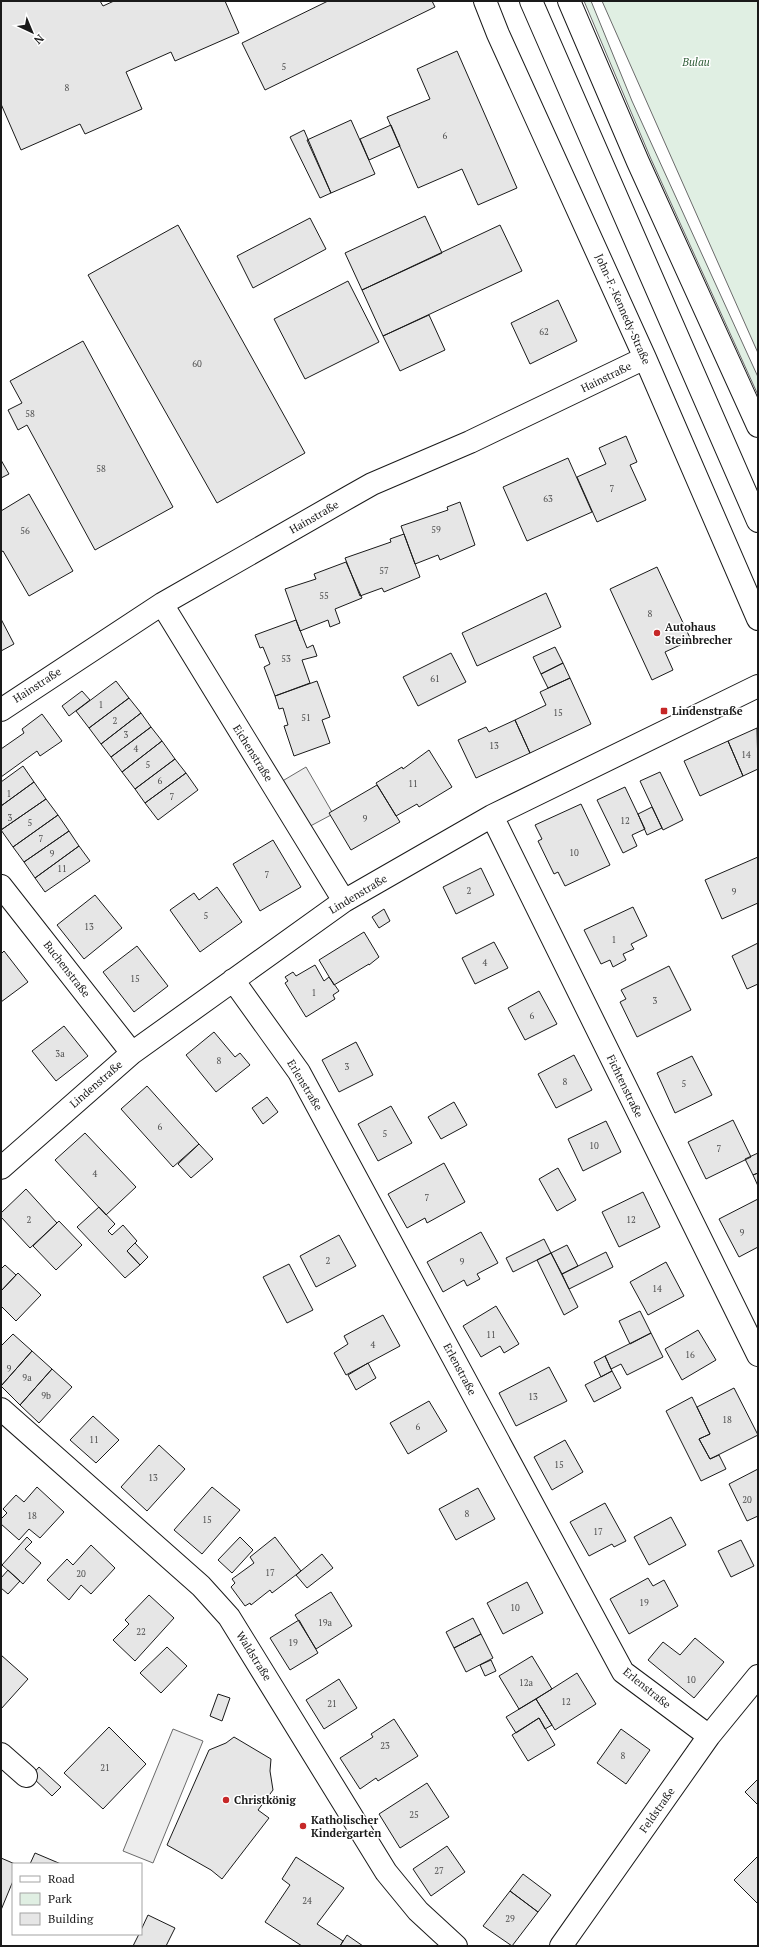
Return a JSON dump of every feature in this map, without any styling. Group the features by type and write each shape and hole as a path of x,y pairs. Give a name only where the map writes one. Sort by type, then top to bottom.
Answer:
{"street":[{"name":"John-F.-Kennedy-Straße","path":"485,1 498,34 645,358 758,619"},
{"path":"531,1 758,521"},
{"path":"569,1 638,162 758,426"},
{"name":"Hainstraße","path":"1,710 162,604 372,484 470,442 645,358"},
{"name":"Eichenstraße","path":"162,604 344,901"},
{"name":"Lindenstraße","path":"1,1168 132,1053 344,901 492,816 758,686"},
{"name":"Fichtenstraße","path":"492,816 758,1355"},
{"name":"Buchenstraße","path":"1,886 132,1053"},
{"name":"Erlenstraße","path":"233,980 299,1072 623,1672 709,1736"},
{"name":"Waldstraße","path":"1,1409 201,1586 229,1617 386,1872 418,1910 456,1946"},
{"name":"Feldstraße","path":"561,1946 709,1736 758,1676"},
{"path":"1,1754 26,1776"}],"green space":[{"path":"584,1 591,1 632,101 758,377 758,395 651,159"},
{"name":"Bulau","path":"602,1 758,1 758,353"}],"shaded area":[{"path":"306,767 332,812 331,815 301,831 274,786"},
{"path":"173,1729 203,1741 153,1863 123,1851"}],"building":[{"path":"1,1 100,1 103,6 114,1 225,1 239,33 175,61 171,52 126,72 142,109 85,134 80,124 21,150 1,104"},
{"path":"328,1 432,1 435,7 265,90 242,43"},
{"path":"457,51 517,188 478,205 462,169 418,188 387,117 430,99 417,69"},
{"path":"351,120 375,174 331,193 307,140"},
{"path":"391,125 400,146 369,160 360,139"},
{"path":"304,130 331,193 320,198 290,137"},
{"path":"425,216 442,253 362,290 345,253"},
{"path":"310,218 326,249 253,288 237,256"},
{"path":"178,225 305,453 217,503 88,275"},
{"path":"500,225 522,271 383,336 362,290"},
{"path":"348,281 379,342 305,379 274,319"},
{"path":"558,300 577,341 530,364 511,323"},
{"path":"429,315 445,350 400,371 383,336"},
{"path":"83,341 173,507 95,550 27,425 18,430 8,410 22,403 10,381"},
{"path":"626,436 637,462 630,465 646,500 597,522 577,477 606,464 599,448"},
{"path":"568,458 592,512 527,541 503,487"},
{"path":"1,460 9,474 1,478"},
{"path":"29,494 73,571 29,596 3,551 1,552 1,511"},
{"path":"460,502 475,545 440,560 438,555 415,564 401,526 448,510 447,507"},
{"path":"404,534 420,577 384,592 382,588 360,596 345,558 391,542 390,539"},
{"path":"346,562 362,598 335,609 340,623 330,627 328,620 300,631 285,589 316,579 314,574"},
{"path":"657,567 691,640 665,652 673,670 652,680 610,589"},
{"path":"546,593 561,627 477,666 462,633"},
{"path":"1,619 14,644 1,651"},
{"path":"296,620 307,648 313,645 317,656 302,660 310,683 275,696 264,667 270,664 263,647 260,648 255,635"},
{"path":"555,647 563,663 541,674 533,657"},
{"path":"451,653 466,682 418,706 403,677"},
{"path":"563,663 570,678 548,688 541,674"},
{"path":"570,678 591,724 530,753 515,720 546,705 540,692"},
{"path":"116,681 129,698 89,728 76,711"},
{"path":"317,681 330,717 322,720 330,743 294,756 284,726 288,725 283,708 279,709 275,696"},
{"path":"82,691 90,700 69,716 62,706"},
{"path":"129,698 141,713 101,744 89,728"},
{"path":"141,713 151,727 111,757 101,744"},
{"path":"42,714 62,741 40,756 37,751 1,777 1,749 24,733 22,729"},
{"path":"515,720 530,753 476,778 458,740 486,727 489,732"},
{"path":"151,727 162,741 122,772 111,757"},
{"path":"757,728 758,769 743,776 728,741"},
{"path":"162,741 175,759 135,789 122,772"},
{"path":"728,741 743,776 700,796 684,761"},
{"path":"429,750 452,787 419,807 417,804 396,816 376,783 402,767 403,769"},
{"path":"175,759 186,773 145,803 135,789"},
{"path":"23,766 34,782 1,806 1,782"},
{"path":"660,772 683,820 663,830 640,781"},
{"path":"186,773 198,790 158,820 145,803"},
{"path":"34,782 46,799 1,830 1,806"},
{"path":"377,785 400,822 351,850 329,813"},
{"path":"625,787 645,829 632,835 637,846 623,853 597,800"},
{"path":"46,799 58,815 13,847 1,830"},
{"path":"581,804 610,865 565,886 558,872 554,874 538,841 542,839 535,825"},
{"path":"652,807 662,828 647,835 638,814"},
{"path":"58,815 69,831 24,862 13,847"},
{"path":"69,831 79,846 35,878 24,862"},
{"path":"273,840 301,887 260,911 233,864"},
{"path":"79,846 90,861 45,892 35,878"},
{"path":"758,857 758,903 722,919 705,880"},
{"path":"481,868 494,895 456,914 443,887"},
{"path":"217,887 242,922 200,952 170,910 194,893 199,900"},
{"path":"95,895 122,928 84,959 57,925"},
{"path":"633,907 647,936 631,944 634,949 623,954 626,960 613,967 610,960 601,964 584,930"},
{"path":"384,909 390,921 379,928 372,917"},
{"path":"364,932 379,957 369,965 334,985 319,960"},
{"path":"494,942 508,968 475,984 462,958"},
{"path":"758,943 758,984 747,989 732,956"},
{"path":"137,946 168,986 134,1012 103,972"},
{"path":"4,951 28,982 1,1002 1,954"},
{"path":"315,965 324,981 329,977 339,991 333,995 335,999 306,1017 285,983 288,981 285,977 293,972 296,976"},
{"path":"669,966 691,1010 637,1037 620,1002 626,999 621,990"},
{"path":"539,991 557,1024 525,1040 508,1008"},
{"path":"64,1026 88,1056 56,1081 32,1051"},
{"path":"214,1032 235,1057 240,1053 250,1065 216,1092 186,1055"},
{"path":"356,1042 373,1075 339,1092 322,1060"},
{"path":"574,1055 592,1090 556,1108 538,1074"},
{"path":"692,1056 712,1095 675,1113 657,1073"},
{"path":"147,1086 199,1144 173,1167 121,1109"},
{"path":"267,1097 278,1112 263,1124 252,1108"},
{"path":"454,1102 467,1125 441,1139 428,1117"},
{"path":"391,1106 412,1143 378,1161 358,1124"},
{"path":"733,1120 751,1157 706,1179 688,1142"},
{"path":"606,1121 621,1152 583,1171 568,1139"},
{"path":"85,1133 136,1187 106,1215 55,1160"},
{"path":"199,1144 213,1159 191,1178 178,1164"},
{"path":"758,1153 758,1173 753,1175 745,1159"},
{"path":"444,1163 465,1202 427,1223 425,1218 407,1228 388,1194"},
{"path":"558,1168 576,1200 557,1211 539,1179"},
{"path":"758,1173 758,1186 753,1175"},
{"path":"26,1189 57,1223 30,1248 1,1217 1,1213"},
{"path":"643,1192 660,1227 619,1247 602,1212"},
{"path":"758,1199 758,1247 739,1257 719,1219"},
{"path":"99,1207 115,1224 108,1231 112,1235 123,1225 137,1241 127,1251 140,1265 125,1278 77,1227"},
{"path":"59,1221 82,1245 56,1270 33,1246"},
{"path":"481,1232 498,1263 477,1274 480,1279 467,1286 464,1280 443,1292 427,1262"},
{"path":"339,1235 356,1266 316,1287 300,1256"},
{"path":"544,1239 551,1253 513,1272 506,1258"},
{"path":"135,1243 148,1257 140,1265 127,1251"},
{"path":"567,1245 578,1266 562,1274 551,1253"},
{"path":"606,1252 613,1267 569,1289 562,1274"},
{"path":"551,1253 578,1307 564,1315 537,1260"},
{"path":"666,1262 684,1296 648,1315 630,1282"},
{"path":"289,1264 313,1310 287,1323 263,1277"},
{"path":"5,1265 16,1275 1,1291 1,1269"},
{"path":"18,1273 41,1295 16,1321 1,1306 1,1291"},
{"path":"496,1306 519,1344 504,1353 500,1346 481,1357 463,1326"},
{"path":"640,1311 651,1333 630,1344 619,1321"},
{"path":"383,1315 400,1346 346,1375 334,1353 348,1344 344,1336"},
{"path":"698,1330 716,1360 682,1380 665,1349"},
{"path":"651,1333 663,1357 627,1375 621,1364 611,1369 605,1356"},
{"path":"13,1334 32,1351 1,1386 1,1346"},
{"path":"32,1351 52,1369 20,1405 1,1386"},
{"path":"605,1356 612,1371 601,1377 594,1362"},
{"path":"368,1363 376,1378 356,1390 348,1375"},
{"path":"549,1367 567,1401 516,1426 499,1393"},
{"path":"52,1369 72,1387 39,1423 20,1405"},
{"path":"612,1371 621,1388 594,1402 585,1385"},
{"path":"734,1388 758,1435 710,1459 699,1439 710,1434 697,1407"},
{"path":"692,1397 710,1434 699,1439 710,1459 719,1455 726,1469 701,1481 666,1411"},
{"path":"429,1401 447,1431 408,1454 390,1423"},
{"path":"93,1416 119,1440 96,1463 70,1440"},
{"path":"565,1440 583,1472 552,1490 534,1457"},
{"path":"159,1445 185,1469 147,1511 121,1487"},
{"path":"758,1469 758,1516 747,1521 729,1484"},
{"path":"37,1487 64,1512 40,1538 29,1529 19,1540 1,1524 1,1519 7,1513 3,1509 16,1495 24,1502"},
{"path":"212,1487 240,1510 202,1554 174,1530"},
{"path":"478,1488 495,1519 456,1540 439,1509"},
{"path":"605,1503 626,1541 614,1547 612,1544 589,1556 570,1522"},
{"path":"671,1517 686,1545 649,1565 634,1537"},
{"path":"27,1537 32,1542 25,1549 41,1563 23,1584 2,1565"},
{"path":"240,1537 253,1550 232,1573 218,1560"},
{"path":"275,1537 301,1571 272,1593 270,1590 251,1605 250,1603 245,1606 231,1587 235,1583 232,1579 254,1563 250,1557"},
{"path":"741,1540 754,1566 731,1577 718,1551"},
{"path":"91,1545 115,1568 91,1594 81,1585 69,1600 47,1580 67,1559 73,1565"},
{"path":"322,1554 333,1568 307,1588 296,1575"},
{"path":"8,1570 20,1581 8,1594 1,1588 1,1578"},
{"path":"648,1578 653,1586 664,1580 678,1606 629,1634 610,1599"},
{"path":"527,1582 543,1613 503,1634 487,1603"},
{"path":"331,1592 352,1626 316,1649 295,1615"},
{"path":"149,1595 174,1618 135,1661 113,1640 129,1624 125,1620"},
{"path":"473,1618 481,1634 454,1648 446,1632"},
{"path":"299,1620 318,1653 290,1670 270,1638"},
{"path":"481,1634 493,1658 466,1672 454,1648"},
{"path":"695,1638 724,1662 694,1698 648,1660 663,1642 680,1655"},
{"path":"167,1647 187,1666 161,1693 140,1673"},
{"path":"1,1655 28,1679 1,1709"},
{"path":"532,1656 552,1689 519,1709 499,1676"},
{"path":"491,1660 496,1671 485,1676 480,1665"},
{"path":"577,1673 596,1704 555,1730 536,1699"},
{"path":"339,1679 357,1708 324,1729 306,1700"},
{"path":"218,1694 230,1698 222,1721 210,1716"},
{"path":"536,1699 552,1725 545,1729 539,1718 516,1733 506,1717"},
{"path":"539,1718 555,1745 528,1761 512,1735"},
{"path":"394,1719 418,1756 378,1781 376,1778 360,1789 340,1758 373,1737 371,1734"},
{"path":"109,1727 146,1764 103,1809 64,1773"},
{"path":"621,1729 650,1750 626,1784 597,1763"},
{"name":"Christkönig","path":"234,1737 271,1759 270,1771 273,1790 258,1810 269,1818 222,1879 211,1870 167,1845 209,1750 226,1743"},
{"path":"39,1767 61,1787 52,1796 31,1776"},
{"path":"758,1779 758,1805 745,1792"},
{"path":"427,1783 449,1817 400,1848 379,1814"},
{"path":"447,1846 465,1872 431,1896 413,1869"},
{"path":"35,1853 59,1863 30,1863"},
{"path":"758,1856 758,1904 734,1880"},
{"path":"296,1857 344,1888 317,1924 343,1941 340,1946 302,1946 265,1922 290,1885 282,1879"},
{"path":"1,1858 13,1863 12,1883 1,1910"},
{"path":"523,1874 551,1895 538,1912 510,1891"},
{"path":"510,1891 538,1912 512,1946 483,1926"},
{"path":"148,1915 175,1928 166,1946 133,1946 138,1935 142,1935 142,1928"},
{"path":"347,1935 363,1946 340,1946"}],"place":[{"name":"Autohaus Steinbrecher","path":"657,633"},
{"name":"Lindenstraße","path":"664,711"},
{"name":"Christkönig","path":"226,1800"},
{"name":"Katholischer Kindergarten","path":"303,1826"}]}
